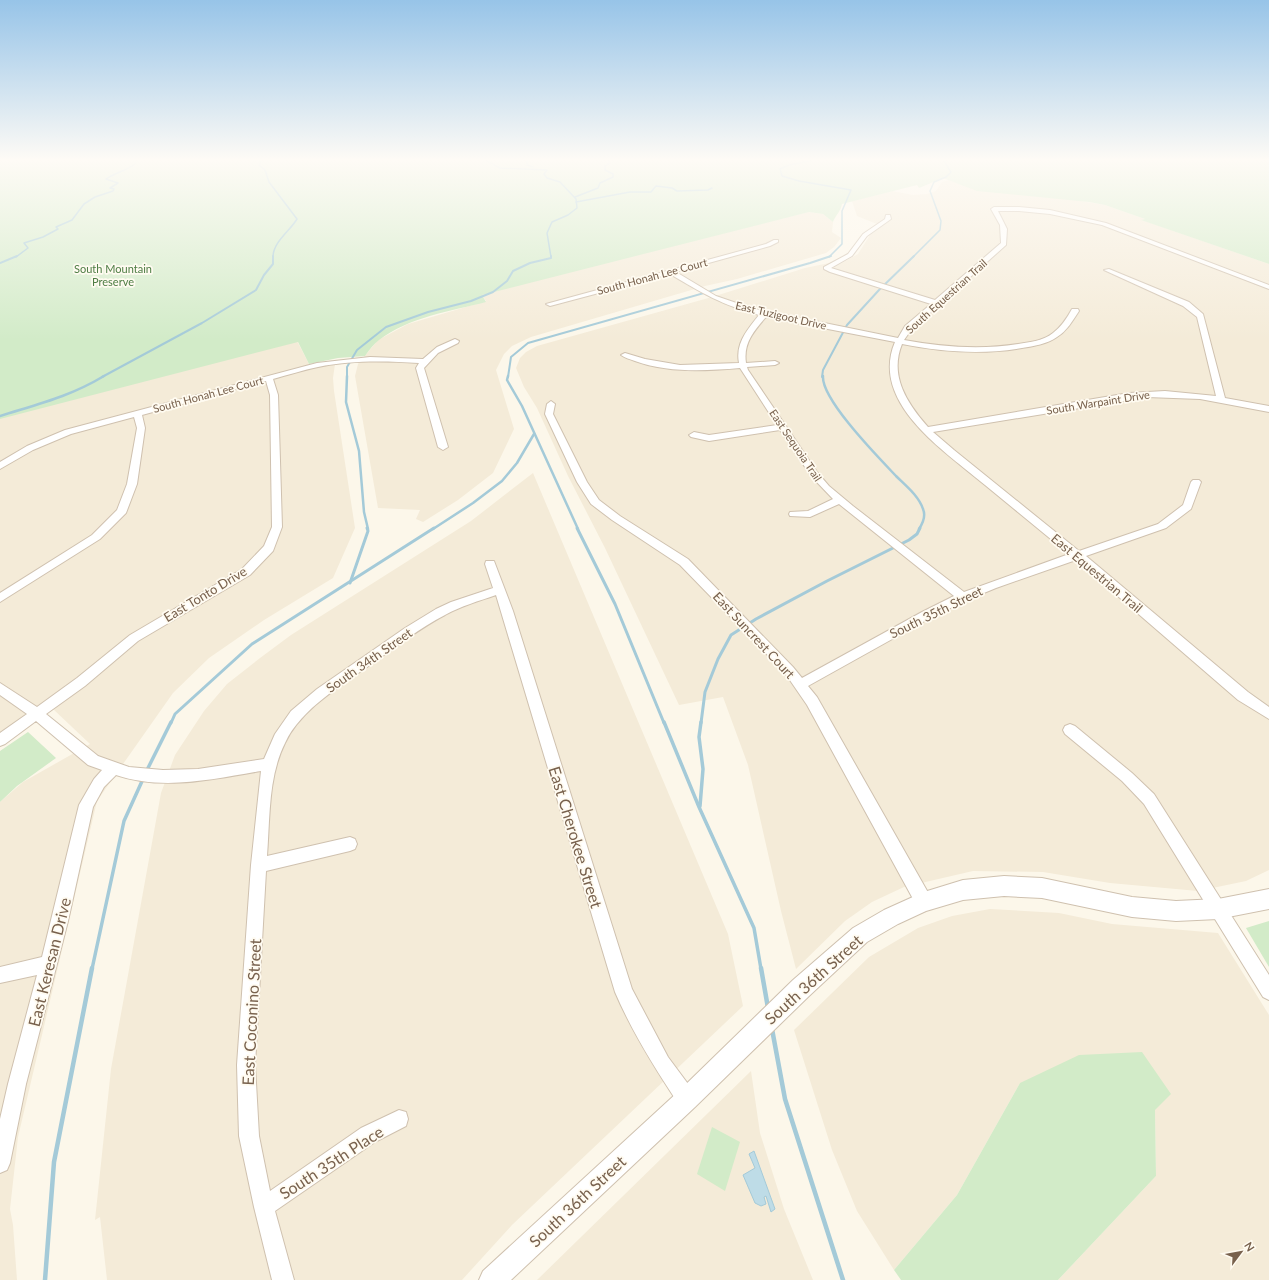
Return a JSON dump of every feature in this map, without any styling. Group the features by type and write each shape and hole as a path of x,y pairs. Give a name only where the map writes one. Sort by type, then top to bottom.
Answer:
{"street":[{"path":"886,221 866,235 850,255 844,260 826,267 832,272 936,303"},
{"name":"South Equestrian Trail","path":"926,430 915,417 898,391 894,376 893,358 898,341 908,328 1004,244 1006,233 1002,221"},
{"name":"South Equestrian Trail","path":"1089,221 1104,224 1269,287"},
{"name":"South Honah Lee Court","path":"550,304 768,245 776,241"},
{"path":"1107,270 1186,304 1200,316 1220,400"},
{"name":"East Tuzigoot Drive","path":"670,271 701,291 735,306 898,341 939,348 976,351 1008,349 1036,343 1055,335 1066,325 1075,311"},
{"name":"East Sequoia Trail","path":"765,313 744,340 741,359 744,370 814,474 826,488 840,500 963,597"},
{"path":"443,448 420,368 431,354 442,346 456,341"},
{"path":"625,355 648,363 678,367 776,364"},
{"name":"South Honah Lee Court","path":"0,466 30,448 51,438 84,427 269,378 343,360 397,359 424,361"},
{"name":"East Tonto Drive","path":"0,740 81,682 134,638 246,572 269,548 277,527 274,395 269,378"},
{"name":"South Warpaint Drive","path":"926,430 1141,395 1173,393 1269,409"},
{"name":"East Suncrest Court","path":"551,404 549,414 582,482 595,502 616,518 684,562 789,670 812,701 924,902"},
{"path":"0,598 96,537 122,511 132,484 140,435 141,428 137,413"},
{"path":"694,435 709,438 783,427"},
{"name":"East Equestrian Trail","path":"926,430 937,441 1078,556 1243,696 1269,714"},
{"name":"South 35th Street","path":"800,685 926,615 963,597 992,585 1162,526 1188,507 1196,482"},
{"path":"794,514 810,514 840,500"},
{"name":"East Cherokee Street","path":"490,564 624,992 662,1063 687,1099"},
{"name":"South 34th Street","path":"269,764 280,738 296,715 322,693 409,631 440,612 455,605 499,590"},
{"path":"0,688 37,714 93,761 121,771 162,776 198,775 269,764"},
{"path":"1070,730 1127,777 1149,799 1269,991"},
{"name":"East Coconino Street","path":"269,764 259,865 246,1065 249,1136 264,1207 283,1280"},
{"name":"East Keresan Drive","path":"0,1163 17,1084 49,964 86,805 99,783 121,771"},
{"path":"259,865 350,844"},
{"name":"South 36th Street","path":"492,1280 687,1099 801,988 860,935 891,917 924,902 963,890 1004,886 1042,888 1132,907 1176,911 1218,909 1269,899"},
{"path":"0,975 49,964"},
{"name":"South 35th Place","path":"264,1207 368,1135 399,1119"}],"shaded area":[{"path":"773,221 831,221 833,222 832,232 841,238 834,247 826,253 737,279 705,286 531,337 512,346 504,354 496,370 514,429 493,473 458,500 423,522 416,519 420,510 378,508 355,376 358,364 378,340 408,324 486,301 481,294"},
{"path":"869,221 1144,221 1269,264 1269,870 1246,881 1198,891 1110,883 1043,872 973,871 904,887 872,902 845,921 796,969 781,911 748,765 723,697 679,705 605,548 568,476 537,408 524,387 516,368 520,358 526,352 537,346 712,297 805,268 834,262 840,264 858,254 870,235 882,226"},
{"path":"297,341 309,364 313,368 335,364 333,378 334,391 355,528 333,578 264,620 209,658 173,693 97,801 18,1137 10,1209 13,1225 17,1280 0,1280 0,802 23,782 90,744 53,709 0,746 0,418"},
{"path":"533,473 728,934 743,1006 512,1225 462,1280 107,1280 100,1217 95,1220 111,1069 161,793 175,755 204,711 227,684 260,658 291,635 471,521"},
{"path":"990,909 1059,913 1112,924 1218,933 1269,1015 1269,1280 1058,1280 1156,1176 1155,1110 1020,1083 957,1195 894,1270 857,1211 832,1150 794,1030 869,957 918,928 952,916"},
{"path":"751,1071 760,1133 784,1209 813,1280 537,1280"}],"green space":[{"name":"South Mountain Preserve","path":"0,221 775,221 482,295 486,302 417,320 391,332 377,342 365,356 338,358 309,364 298,342 0,419"},
{"path":"1143,221 1269,221 1269,264"},
{"path":"28,732 56,758 17,786 0,802 0,751"},
{"path":"1269,921 1269,967 1246,928"},
{"path":"1142,1052 1171,1094 1155,1110 1156,1176 1058,1280 901,1280 894,1270 957,1195 1020,1083 1079,1055"},
{"path":"712,1127 740,1142 725,1191 697,1174"}],"water":[{"path":"754,1151 775,1209 771,1212 766,1196 764,1197 766,1204 761,1206 755,1203 743,1175 755,1168 749,1154"}],"waterway":[{"path":"16,257 28,248 24,243 43,237 58,229 56,227 70,221"},
{"path":"273,257 276,246 296,221"},
{"path":"551,257 547,233 552,222 555,221"},
{"path":"830,256 842,244 842,221"},
{"path":"914,256 940,230 941,221"},
{"path":"0,263 17,256"},
{"path":"508,377 511,357 528,343 830,256"},
{"path":"822,377 823,370 847,325 879,290 914,256"},
{"path":"102,377 202,323 256,290 264,275 273,264 273,257"},
{"path":"347,376 347,367 357,350 386,327 428,312 471,301 493,292 507,281 513,271 530,263 551,257"},
{"path":"0,416 66,395 104,376"},
{"path":"347,376 346,402 359,451 364,512 368,529"},
{"path":"508,376 507,380 522,406 578,529"},
{"path":"823,376 825,386 840,413 864,442 911,491 921,504 924,517 919,529"},
{"path":"433,529 473,503 502,481 517,463 534,434"},
{"path":"351,581 368,531 367,528"},
{"path":"351,581 434,528"},
{"path":"577,528 615,604 664,723"},
{"path":"701,723 705,692 718,659 731,635 756,619 827,581 909,540 917,534 920,528"},
{"path":"171,723 175,714 252,644 351,581"},
{"path":"146,772 171,722"},
{"path":"664,722 699,807 754,928 761,969"},
{"path":"700,806 703,769 699,737 701,722"},
{"path":"92,969 124,821 143,779"},
{"path":"45,1280 54,1162 92,968"},
{"path":"761,968 768,1008"},
{"path":"772,1029 785,1099 843,1280"}]}
